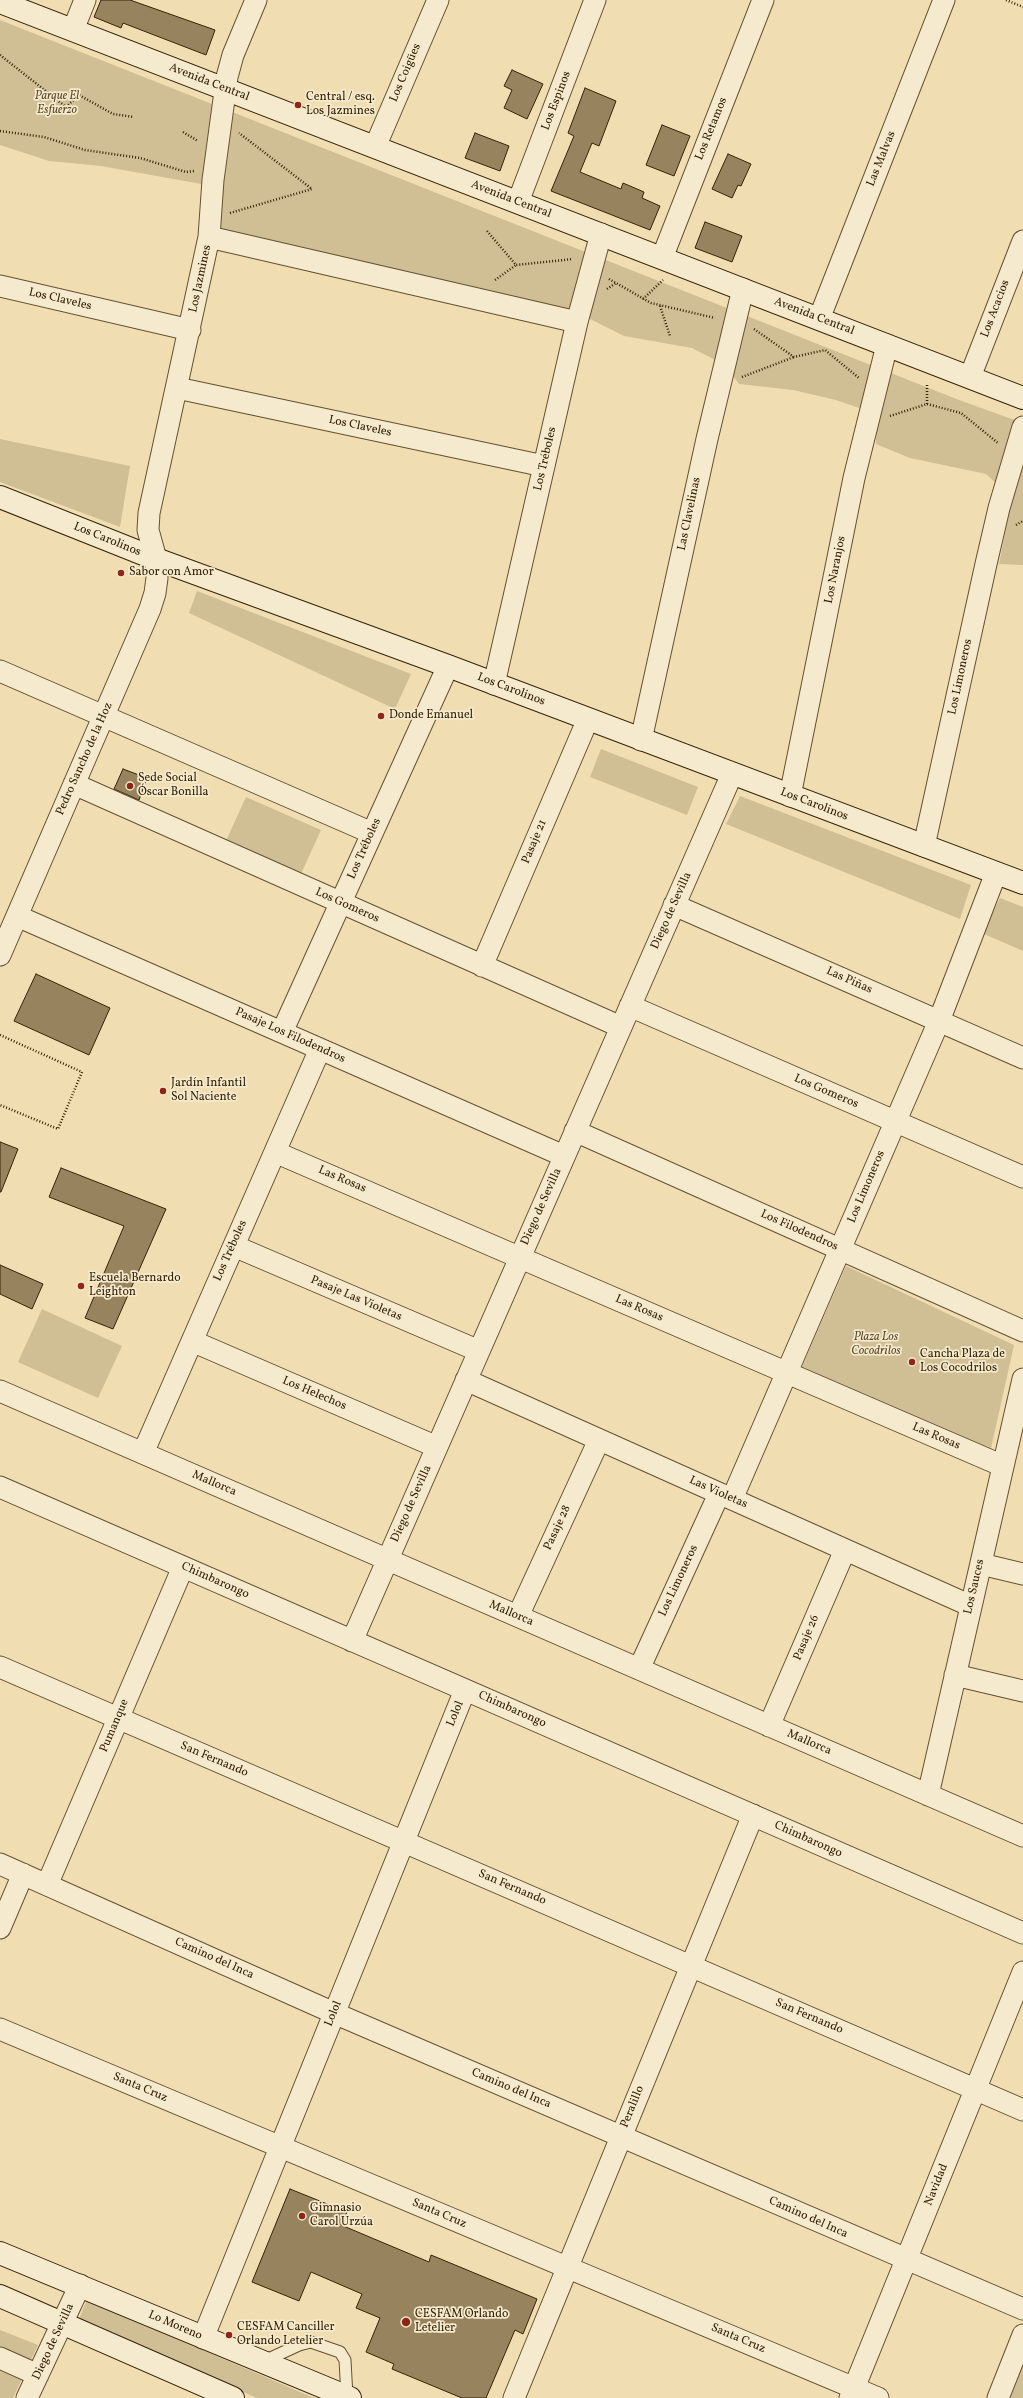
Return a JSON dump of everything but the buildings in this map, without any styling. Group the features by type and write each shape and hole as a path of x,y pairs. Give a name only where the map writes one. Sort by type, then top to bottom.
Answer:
{"street":[{"path":"73,30 85,0"},
{"name":"Los Jazmines","path":"156,559 148,530 149,513 190,330 210,228 214,170 227,90 227,77 233,55 256,0"},
{"name":"Los Coigües","path":"375,147 438,0"},
{"name":"Los Espinos","path":"518,202 595,0"},
{"name":"Los Retamos","path":"662,258 763,0"},
{"name":"Las Malvas","path":"819,319 944,0"},
{"name":"Avenida Central","path":"0,2 1023,398"},
{"path":"210,228 577,322"},
{"name":"Los Tréboles","path":"494,684 577,322 601,234"},
{"name":"Los Acacios","path":"970,377 1023,241"},
{"name":"Los Claveles","path":"0,286 190,330"},
{"name":"Las Clavelinas","path":"641,740 721,380 743,289"},
{"name":"Los Naranjos","path":"790,796 867,423 887,345"},
{"name":"Los Claveles","path":"177,388 544,466"},
{"path":"1014,456 1023,427"},
{"name":"Los Limoneros","path":"924,846 999,508 1014,456"},
{"name":"Los Carolinos","path":"0,497 156,559 448,666 1023,883"},
{"name":"Pedro Sancho de la Hoz","path":"0,953 150,609 157,578 156,559"},
{"name":"Los Tréboles","path":"282,1032 448,666"},
{"path":"0,671 372,833"},
{"name":"Pasaje 21","path":"482,966 588,720"},
{"name":"Diego de Sevilla","path":"352,1641 732,774"},
{"name":"Los Gomeros","path":"74,784 621,1027"},
{"name":"Los Limoneros","path":"639,1669 787,1373 938,1021 996,873"},
{"name":"Las Piñas","path":"674,905 1023,1058"},
{"name":"Pasaje Los Filodendros","path":"17,916 564,1156"},
{"name":"Los Gomeros","path":"630,1006 1023,1177"},
{"name":"Los Tréboles","path":"143,1454 320,1049"},
{"name":"Los Filodendros","path":"576,1130 1023,1331"},
{"name":"Las Rosas","path":"275,1152 787,1373 1011,1456"},
{"name":"Pasaje Las Violetas","path":"234,1246 479,1351"},
{"name":"Los Helechos","path":"192,1342 437,1447"},
{"name":"Las Violetas","path":"466,1380 971,1606"},
{"name":"Los Sauces","path":"928,1795 981,1564 1011,1456 1023,1380"},
{"name":"Mallorca","path":"0,1391 1023,1836"},
{"name":"Pasaje 28","path":"518,1616 599,1440"},
{"name":"Chimbarongo","path":"0,1487 1023,1933"},
{"name":"Pasaje 26","path":"769,1726 844,1550"},
{"path":"981,1564 1023,1574"},
{"name":"Pumanque","path":"47,1885 182,1567"},
{"name":"San Fernando","path":"0,1667 1023,2110"},
{"path":"955,1675 1023,1691"},
{"name":"Lolol","path":"203,2338 465,1690"},
{"name":"Peralillo","path":"514,2398 753,1815"},
{"name":"Camino del Inca","path":"0,1864 334,2013 907,2261 1023,2309"},
{"path":"0,1928 22,1874"},
{"name":"Navidad","path":"852,2393 907,2261 1023,1972"},
{"name":"Santa Cruz","path":"0,2029 567,2267 852,2393 878,2398"},
{"name":"Lo Moreno","path":"0,2253 348,2398"},
{"name":"Diego de Sevilla","path":"27,2398 80,2286"},
{"path":"0,2296 233,2398"},
{"path":"998,2398 1023,2335"},
{"path":"0,2358 38,2375"}],"lane":[{"path":"262,2362 299,2345 311,2342 340,2352 346,2360 348,2398"}],"path":[{"path":"1006,0 1023,7"},
{"path":"0,55 66,107 79,95 112,114 134,117"},
{"path":"210,228 312,189 221,120"},
{"path":"0,131 44,137 85,150 140,158 186,172 214,170"},
{"path":"487,231 516,265"},
{"path":"495,280 516,265 593,263 651,303 717,318 735,324 794,357"},
{"path":"660,305 670,336"},
{"path":"721,380 749,376 794,357 825,350 875,391"},
{"path":"867,423 927,404 961,413 1014,456"},
{"path":"0,1035 82,1072 58,1129 0,1105"}],"green space":[{"name":"Parque El Esfuerzo","path":"0,20 959,400 1023,423 1023,565 999,564 1012,498 986,474 910,458 876,444 877,414 836,400 793,390 739,384 725,365 692,348 624,336 590,319 463,291 219,229 218,187 101,166 49,161 0,145"},
{"path":"0,439 130,466 120,527 0,482"},
{"path":"197,591 411,674 395,709 189,613"},
{"path":"601,749 698,787 687,815 590,777"},
{"path":"740,796 971,885 960,919 726,824"},
{"path":"246,797 321,830 300,876 225,843"},
{"path":"1000,898 1023,907 1023,951 982,933"},
{"name":"Plaza Los Cocodrilos","path":"846,1266 1014,1345 990,1453 798,1376"},
{"path":"42,1309 122,1346 98,1398 18,1362"},
{"path":"87,2300 314,2398 257,2398 78,2321"},
{"path":"0,2330 38,2345 13,2398 0,2398"},
{"path":"1023,2356 1023,2398 1006,2398"}],"place":[{"name":"Central / esq. Los Jazmines","path":"298,105"},
{"name":"Sabor con Amor","path":"121,573"},
{"name":"Donde Emanuel","path":"381,716"},
{"name":"Sede Social Óscar Bonilla","path":"130,786"},
{"name":"Jardín Infantil Sol Naciente","path":"163,1091"},
{"name":"Escuela Bernardo Leighton","path":"81,1286"},
{"name":"Cancha Plaza de Los Cocodrilos","path":"912,1362"},
{"name":"Gimnasio Carol Urzúa","path":"302,2216"},
{"name":"CESFAM Orlando Letelier","path":"406,2322"},
{"name":"CESFAM Canciller Orlando Letelier","path":"229,2335"}]}
